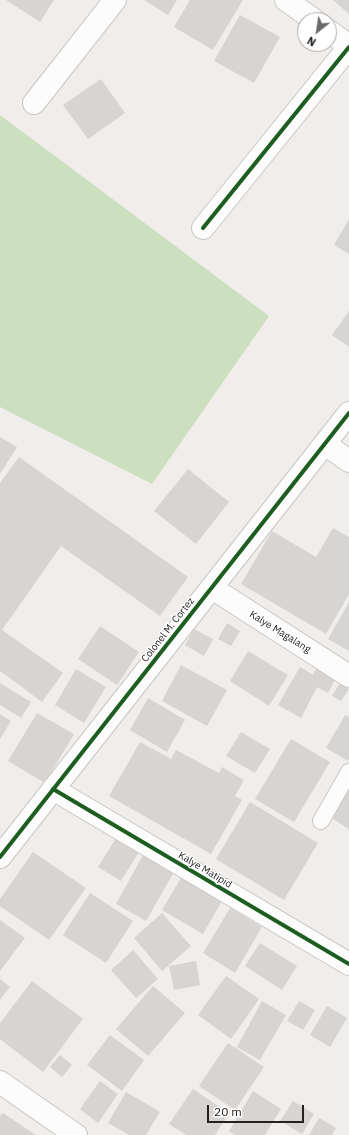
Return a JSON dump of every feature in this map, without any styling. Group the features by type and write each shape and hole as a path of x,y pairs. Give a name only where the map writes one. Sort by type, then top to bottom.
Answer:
{"street":[{"path":"34,103 115,0"},
{"path":"286,0 303,12"},
{"path":"203,228 349,46 337,37"},
{"name":"Colonel M. Cortez","path":"0,857 349,413"},
{"path":"325,444 349,461"},
{"name":"Kalye Magalang","path":"212,588 349,676"},
{"name":"Kalye Matipid","path":"53,789 349,964"},
{"path":"0,1082 76,1135"}],"lane":[{"path":"321,821 349,772"}],"green space":[{"path":"0,115 269,316 152,484 0,407"}],"building":[{"path":"6,0 54,0 40,22"},
{"path":"144,0 177,0 168,15"},
{"path":"190,0 243,0 213,50 174,27"},
{"path":"333,0 349,0 349,14"},
{"path":"240,15 280,37 254,83 214,61"},
{"path":"101,79 125,113 88,139 63,105"},
{"path":"349,219 349,254 334,245"},
{"path":"349,311 349,347 332,335"},
{"path":"0,437 17,447 0,474"},
{"path":"19,457 188,577 160,616 61,546 2,630 63,673 42,702 0,671 0,483"},
{"path":"188,469 229,502 196,544 154,511"},
{"path":"333,528 349,537 349,594 326,634 241,584 272,531 316,557"},
{"path":"349,602 349,651 328,639"},
{"path":"227,623 240,631 231,646 218,639"},
{"path":"100,626 139,652 117,685 78,659"},
{"path":"194,629 213,639 204,656 185,645"},
{"path":"248,651 288,675 269,706 230,681"},
{"path":"181,665 227,690 207,726 162,701"},
{"path":"300,667 313,675 317,667 336,678 328,693 317,687 301,718 278,705"},
{"path":"76,669 106,687 84,723 55,705"},
{"path":"0,683 31,702 21,718 0,705"},
{"path":"340,683 349,689 341,701 332,696"},
{"path":"148,698 185,720 167,752 130,730"},
{"path":"37,713 74,734 45,783 8,761"},
{"path":"0,714 11,721 0,739"},
{"path":"345,715 349,717 348,761 326,748"},
{"path":"241,732 270,749 255,773 226,756"},
{"path":"291,739 330,762 294,822 255,799"},
{"path":"140,742 171,759 176,750 219,773 222,767 244,780 235,796 242,800 211,854 109,796"},
{"path":"349,787 349,829 330,817"},
{"path":"250,802 318,843 284,900 216,859"},
{"path":"116,838 139,852 121,881 98,867"},
{"path":"33,852 86,888 49,940 0,906 0,899"},
{"path":"143,855 174,872 146,921 116,904"},
{"path":"182,876 222,901 203,934 162,910"},
{"path":"90,893 133,921 106,963 63,935"},
{"path":"230,908 262,927 235,973 203,953"},
{"path":"162,913 191,946 162,971 134,938"},
{"path":"0,920 25,938 0,971"},
{"path":"260,943 297,966 282,990 245,966"},
{"path":"133,950 158,979 136,998 111,970"},
{"path":"196,961 200,985 174,990 169,966"},
{"path":"226,976 259,999 231,1039 198,1015"},
{"path":"0,979 10,987 0,1000"},
{"path":"32,981 83,1019 43,1072 0,1039 0,1023"},
{"path":"153,986 185,1013 148,1056 116,1029"},
{"path":"262,1001 286,1015 260,1060 237,1047"},
{"path":"299,1001 315,1010 303,1030 287,1021"},
{"path":"327,1006 347,1018 330,1047 310,1035"},
{"path":"110,1035 144,1060 122,1091 87,1065"},
{"path":"228,1043 264,1067 235,1110 199,1086"},
{"path":"60,1055 72,1065 62,1077 50,1067"},
{"path":"100,1081 118,1094 98,1123 80,1109"},
{"path":"193,1089 229,1113 215,1135 186,1135 169,1124"},
{"path":"253,1091 281,1109 265,1135 235,1135 229,1131"},
{"path":"126,1092 160,1112 146,1135 129,1135 108,1123"},
{"path":"293,1101 314,1114 302,1134 280,1121"},
{"path":"3,1113 36,1135 0,1135 0,1116"},
{"path":"319,1118 336,1128 332,1135 309,1135"}],"cycle path":[{"path":"203,228 349,47"},
{"path":"0,857 349,413"},
{"path":"53,789 349,964"}]}
